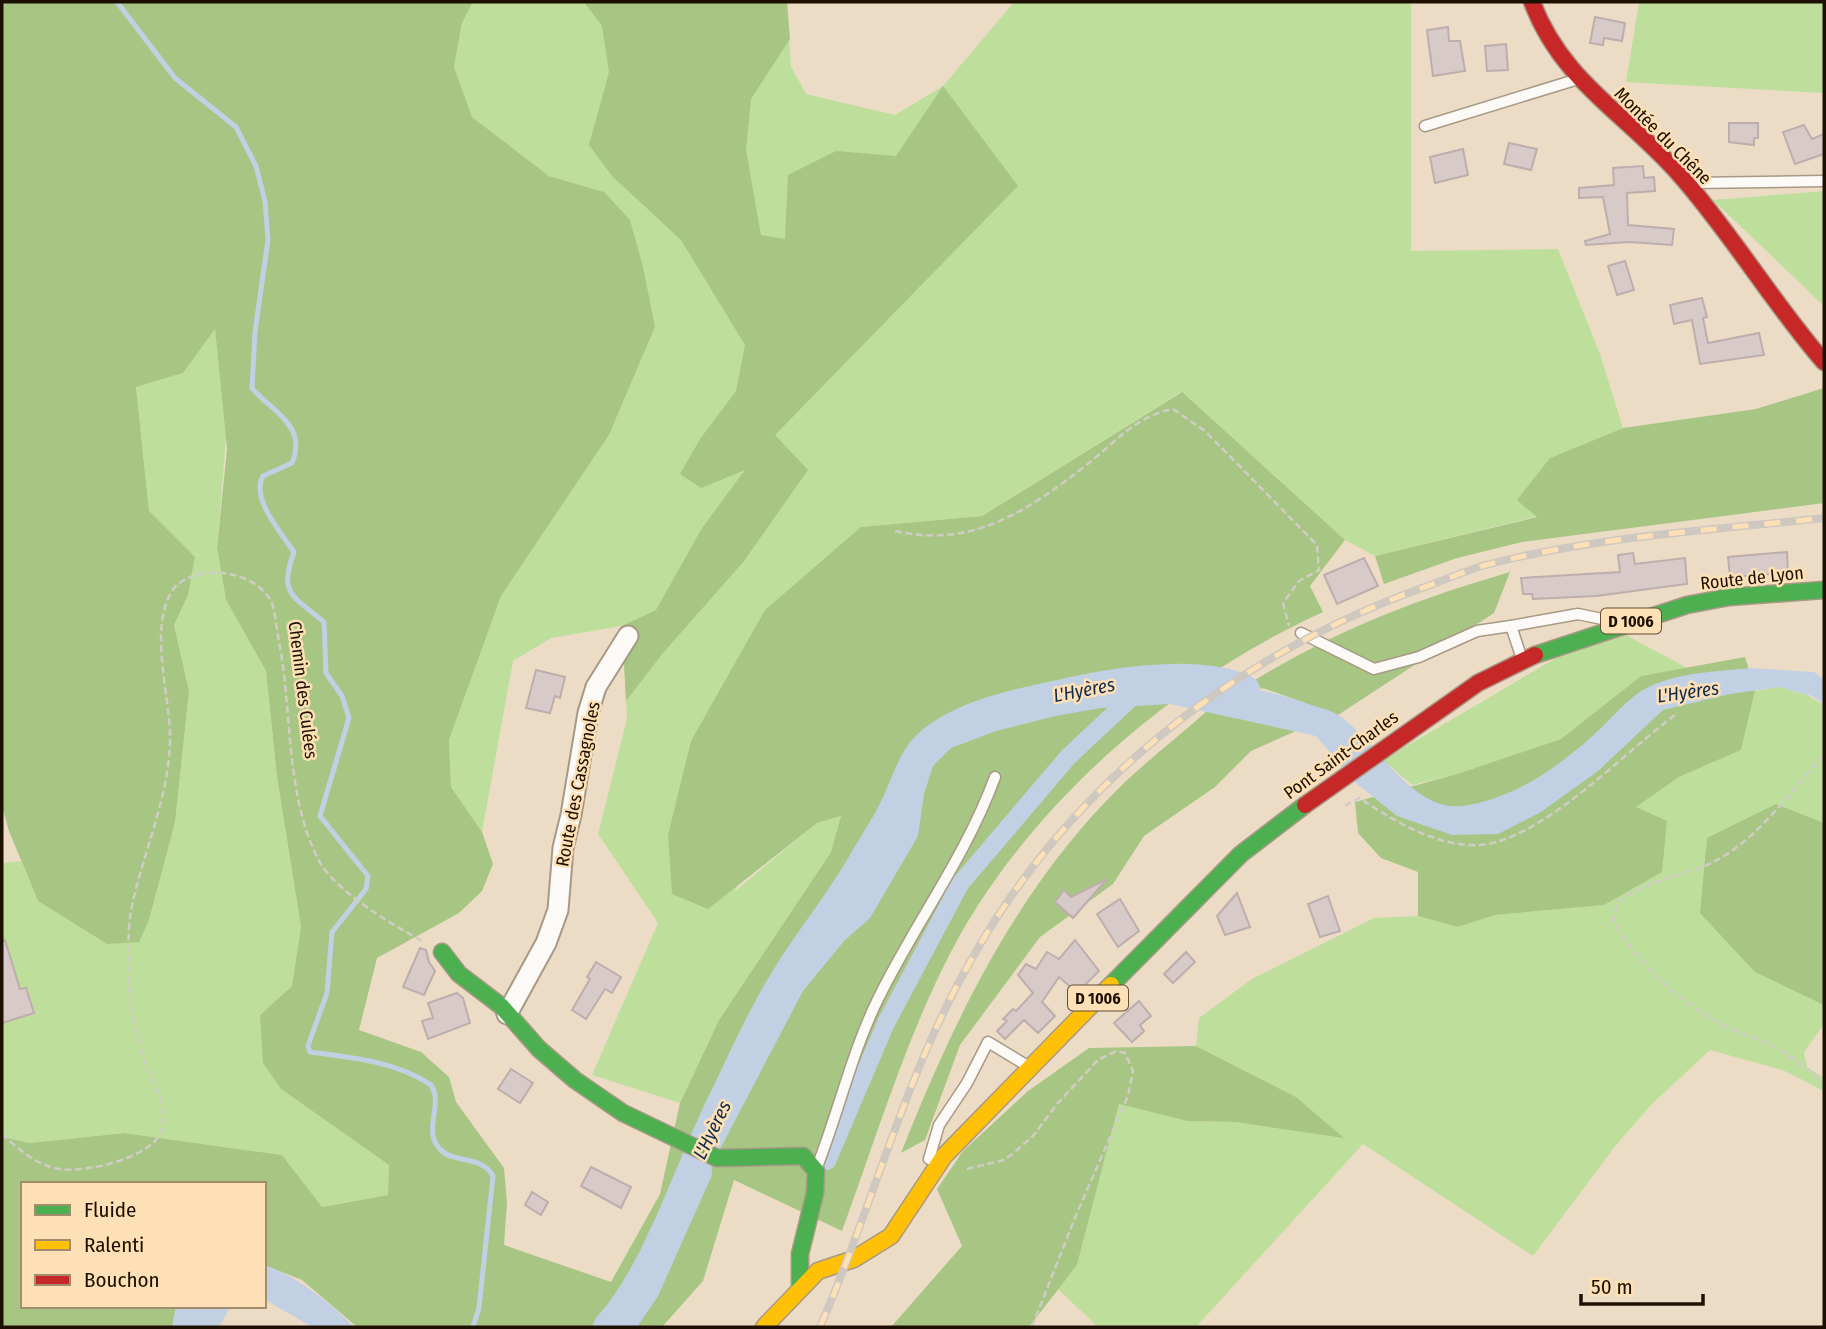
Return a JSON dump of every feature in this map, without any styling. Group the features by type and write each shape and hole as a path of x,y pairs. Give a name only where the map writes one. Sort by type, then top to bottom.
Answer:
{"main road":[{"name":"Montée du Chêne","path":"1532,2 1548,45 1579,79 1687,183 1824,362"},
{"name":"Route de Lyon","path":"1452,699 1521,660 1623,624 1729,597 1824,590"},
{"name":"Pont Saint-Charles","path":"1029,1067 1241,854 1345,774 1452,699"},
{"path":"442,952 459,974 508,1014 539,1049 575,1080 623,1113 718,1158 803,1156 816,1171 815,1193 800,1254 800,1289"},
{"name":"D 1006","path":"764,1327 818,1271 855,1259 891,1236 944,1156 1029,1067"}],"street":[{"name":"Route des Cassagnoles","path":"508,1014 546,943 558,910 562,848 572,815 588,713 596,687 628,636"}],"lane":[{"path":"1425,126 1579,79"},
{"path":"1687,183 1824,181"},
{"path":"1301,633 1374,669 1419,657 1477,631 1578,614 1623,624"},
{"path":"1511,626 1521,660"},
{"path":"816,1171 878,999 979,821 995,776"},
{"path":"934,1173 928,1156 939,1125 967,1083 988,1042 1029,1067"}],"path":[{"path":"895,531 921,537 986,529 1045,495 1127,429 1153,413 1173,409 1205,430 1317,545 1319,570 1299,580 1283,603 1287,625 1301,633"},
{"name":"Chemin des Culées","path":"2,1134 31,1158 54,1169 90,1169 128,1157 154,1143 163,1130 163,1110 143,1058 130,994 131,913 158,814 170,740 161,661 164,610 171,593 183,579 208,573 238,576 254,582 271,601 282,654 296,795 318,860 350,894 400,929 442,952"},
{"path":"1338,810 1359,798 1389,818 1432,837 1467,845 1503,839 1546,817 1678,713"},
{"path":"1824,755 1740,844 1707,864 1641,885 1618,902 1614,920 1623,938 1653,973 1681,999 1727,1028 1772,1045 1824,1082"},
{"path":"964,1169 1004,1160 1034,1136 1057,1104 1098,1060 1116,1051 1125,1053 1133,1071 1128,1096 1074,1220 1032,1327"}],"green space":[{"path":"2,2 473,2 462,23 454,67 472,117 549,176 604,192 630,220 655,327 609,435 501,596 449,740 451,787 482,832 493,864 482,891 459,913 377,958 359,1030 421,1052 449,1077 456,1102 504,1168 507,1202 504,1245 611,1282 660,1194 680,1103 719,1020 831,852 841,816 817,823 708,909 672,894 668,835 691,741 765,610 861,527 982,516 1182,392 1345,540 1310,586 1323,612 1216,670 1165,706 1071,789 1029,835 992,884 960,935 925,1006 895,1081 842,1231 734,1180 703,1281 662,1327 357,1327 302,1280 266,1266 266,1182 21,1182 21,1308 177,1308 172,1327 2,1327 2,1137 30,1143 124,1133 282,1155 322,1207 388,1195 389,1165 281,1089 263,1063 260,1015 292,986 301,927 277,777 266,671 226,600 217,548 227,449 215,329 183,373 136,387 149,511 195,557 188,595 174,625 189,691 175,823 149,920 139,942 107,944 38,901 9,831 2,806"},
{"path":"473,2 787,2 791,66 806,94 895,115 943,86 1014,2 1411,2 1411,251 1558,249 1600,354 1623,428 1550,458 1538,516 1375,556 1345,540 1181,392 982,516 861,527 735,891 817,823 842,816 831,852 719,1020 680,1103 592,1075 658,923 598,834 627,718 622,626 551,638 513,661 482,832 451,787 449,740 501,596 609,435 655,327 604,192 549,176 472,117 454,67 462,23"},
{"path":"584,2 787,2 790,39 751,99 746,150 761,235 785,239 788,175 836,151 896,156 943,86 1018,186 775,435 808,470 744,561 663,653 626,701 622,626 656,610 702,528 745,470 701,488 680,474 700,439 736,391 745,345 681,240 612,176 589,145 609,72 602,26"},
{"path":"1639,2 1824,2 1824,93 1626,82"},
{"path":"1824,191 1824,306 1713,200"},
{"path":"215,328 226,439 217,548 226,600 266,671 277,777 301,928 292,986 260,1015 281,1089 389,1165 388,1195 321,1207 282,1155 124,1133 30,1143 2,1137 2,863 21,861 38,901 107,944 149,920 175,823 189,691 174,625 188,595 195,557 149,511 136,387 183,373"},
{"path":"1824,388 1824,503 1522,542 1457,558 1384,584 1375,556 1537,517 1517,500 1550,458 1623,428 1756,409"},
{"path":"1510,572 1494,613 1338,715 1266,689 1245,686 1310,649 1374,619 1439,594"},
{"path":"1626,635 1687,668 1641,676 1561,739 1457,774 1412,785 1383,760 1556,658"},
{"path":"1745,657 1755,691 1741,750 1679,777 1636,807 1667,821 1662,872 1604,905 1495,915 1458,927 1418,916 1418,872 1381,858 1358,833 1355,802 1457,774 1561,739 1641,676"},
{"path":"1779,687 1807,695 1824,705 1824,823 1776,804 1814,998 1824,1005 1824,1024 1804,1052 1807,1067 1824,1078 1824,1091 1785,1071 1710,1050 1652,1104 1616,1145 1533,1256 1363,1144 1196,1327 1098,1327 1058,1289 1077,1265 1119,1104 1187,1121 1235,1122 1342,1137 1296,1097 1196,1046 1199,1018 1252,979 1374,918 1418,916 1458,927 1495,915 1604,905 1662,871 1635,807 1679,777 1741,750 1755,691"},
{"path":"1207,711 1296,731 1251,751 1215,787 1144,836 1113,884 1040,937 960,1045 925,1140 901,1153 968,1003 1022,908 1053,863 1126,781"},
{"path":"1776,804 1824,823 1824,1005 1755,972 1700,913 1707,838"},
{"path":"1196,1046 1296,1097 1344,1138 1235,1122 1187,1121 1119,1104 1077,1265 1029,1327 891,1327 962,1246 937,1189 963,1151 1028,1091 1089,1048"}],"water":[{"path":"1751,668 1814,672 1824,679 1824,704 1812,696 1779,687 1730,694 1663,710 1598,771 1541,812 1498,834 1452,835 1397,816 1356,783 1316,736 1170,704 1101,708 1055,716 996,731 951,748 933,766 924,794 918,836 870,918 844,941 803,991 719,1151 711,1159 712,1175 658,1296 637,1327 608,1327 635,1291 695,1167 713,1120 782,984 853,879 917,760 935,742 961,726 1025,702 1094,686 1152,680 1231,684 1270,692 1335,713 1352,726 1395,772 1426,798 1444,805 1463,806 1501,796 1537,778 1586,742 1631,698 1655,684 1696,674"},
{"path":"266,1266 289,1276 312,1291 354,1327 312,1327 266,1300"},
{"path":"176,1308 230,1308 219,1327 172,1327"}],"building":[{"path":"1595,17 1625,23 1622,41 1604,38 1603,45 1590,43"},
{"path":"1448,27 1449,41 1460,41 1465,71 1433,76 1427,30"},
{"path":"1506,44 1508,70 1487,71 1485,46"},
{"path":"1729,123 1758,123 1758,138 1754,138 1754,145 1729,142"},
{"path":"1804,125 1812,139 1824,134 1824,154 1795,164 1783,132"},
{"path":"1509,143 1537,149 1531,170 1504,164"},
{"path":"1463,149 1468,175 1435,183 1430,157"},
{"path":"1643,166 1644,178 1654,177 1655,191 1627,193 1628,225 1674,229 1672,245 1629,242 1586,245 1585,241 1610,234 1603,197 1579,198 1579,188 1614,185 1613,168"},
{"path":"1625,261 1634,290 1617,295 1608,266"},
{"path":"1702,298 1707,317 1703,318 1708,343 1759,333 1764,355 1700,364 1692,320 1674,324 1670,305"},
{"path":"1787,552 1788,573 1730,577 1728,557"},
{"path":"1633,553 1635,564 1685,558 1687,584 1596,596 1533,599 1532,594 1523,594 1521,578 1620,572 1618,555"},
{"path":"1364,558 1378,586 1337,604 1324,575"},
{"path":"536,670 565,677 560,698 555,696 550,713 526,708"},
{"path":"1107,879 1073,918 1055,902 1064,890 1071,897"},
{"path":"1237,893 1250,927 1225,935 1217,916"},
{"path":"1328,896 1340,931 1320,937 1308,904"},
{"path":"1120,899 1139,931 1118,947 1097,914"},
{"path":"5,940 20,989 26,988 34,1013 2,1023 2,941"},
{"path":"1075,940 1099,971 1077,993 1059,977 1042,1002 1055,1016 1038,1033 1024,1020 1005,1039 997,1031 1007,1021 1003,1019 1013,1009 1016,1011 1033,993 1018,975 1026,964 1036,969 1047,952 1059,959"},
{"path":"420,948 426,950 435,971 424,995 403,987"},
{"path":"1186,952 1195,962 1173,983 1164,974"},
{"path":"596,962 621,977 612,993 605,989 586,1019 572,1010 590,979 587,977"},
{"path":"457,993 463,998 470,1023 428,1039 422,1021 433,1018 428,1003"},
{"path":"1139,1001 1151,1016 1140,1025 1144,1031 1132,1042 1114,1023"},
{"path":"511,1069 533,1083 520,1103 498,1089"},
{"path":"591,1167 631,1187 621,1208 581,1186"},
{"path":"532,1192 548,1202 541,1215 525,1205"}],"waterway":[{"path":"117,2 175,78 236,127 256,166 265,201 268,240 255,332 252,388 285,420 295,438 296,450 292,463 263,476 261,495 269,516 294,552 288,577 291,593 324,622 326,673 342,696 349,718 320,816 368,876 366,889 332,932 327,993 308,1046 310,1052 389,1066 431,1085 435,1100 435,1142 445,1154 481,1165 493,1176 479,1308 473,1327"},
{"name":"L'Hyères","path":"608,1327 643,1278 658,1249 710,1128 767,1012 792,968 853,879 898,801 913,766 929,744 944,733 981,715 1100,686 1186,679 1227,684 1245,690"},
{"path":"827,1161 886,1023 960,884 1068,757 1150,680"}],"railway":[{"path":"820,1327 926,1051 970,962 1010,898 1056,838 1107,784 1162,734 1222,690 1286,650 1352,616 1474,568 1608,541 1824,518"}],"traffic: fast":[{"path":"1535,655 1687,605 1729,597 1824,590"},
{"path":"1111,985 1241,854 1305,805"},
{"path":"442,952 459,974 501,1006 539,1049 575,1080 623,1113 717,1158 803,1156 816,1171 815,1193 800,1254 800,1289"}],"traffic: slow":[{"path":"764,1327 818,1271 854,1259 891,1236 944,1156 1111,985"}],"traffic: jam":[{"path":"1532,2 1560,54 1597,96 1660,153 1680,175 1824,362"},
{"path":"1305,805 1478,683 1535,655"}]}
